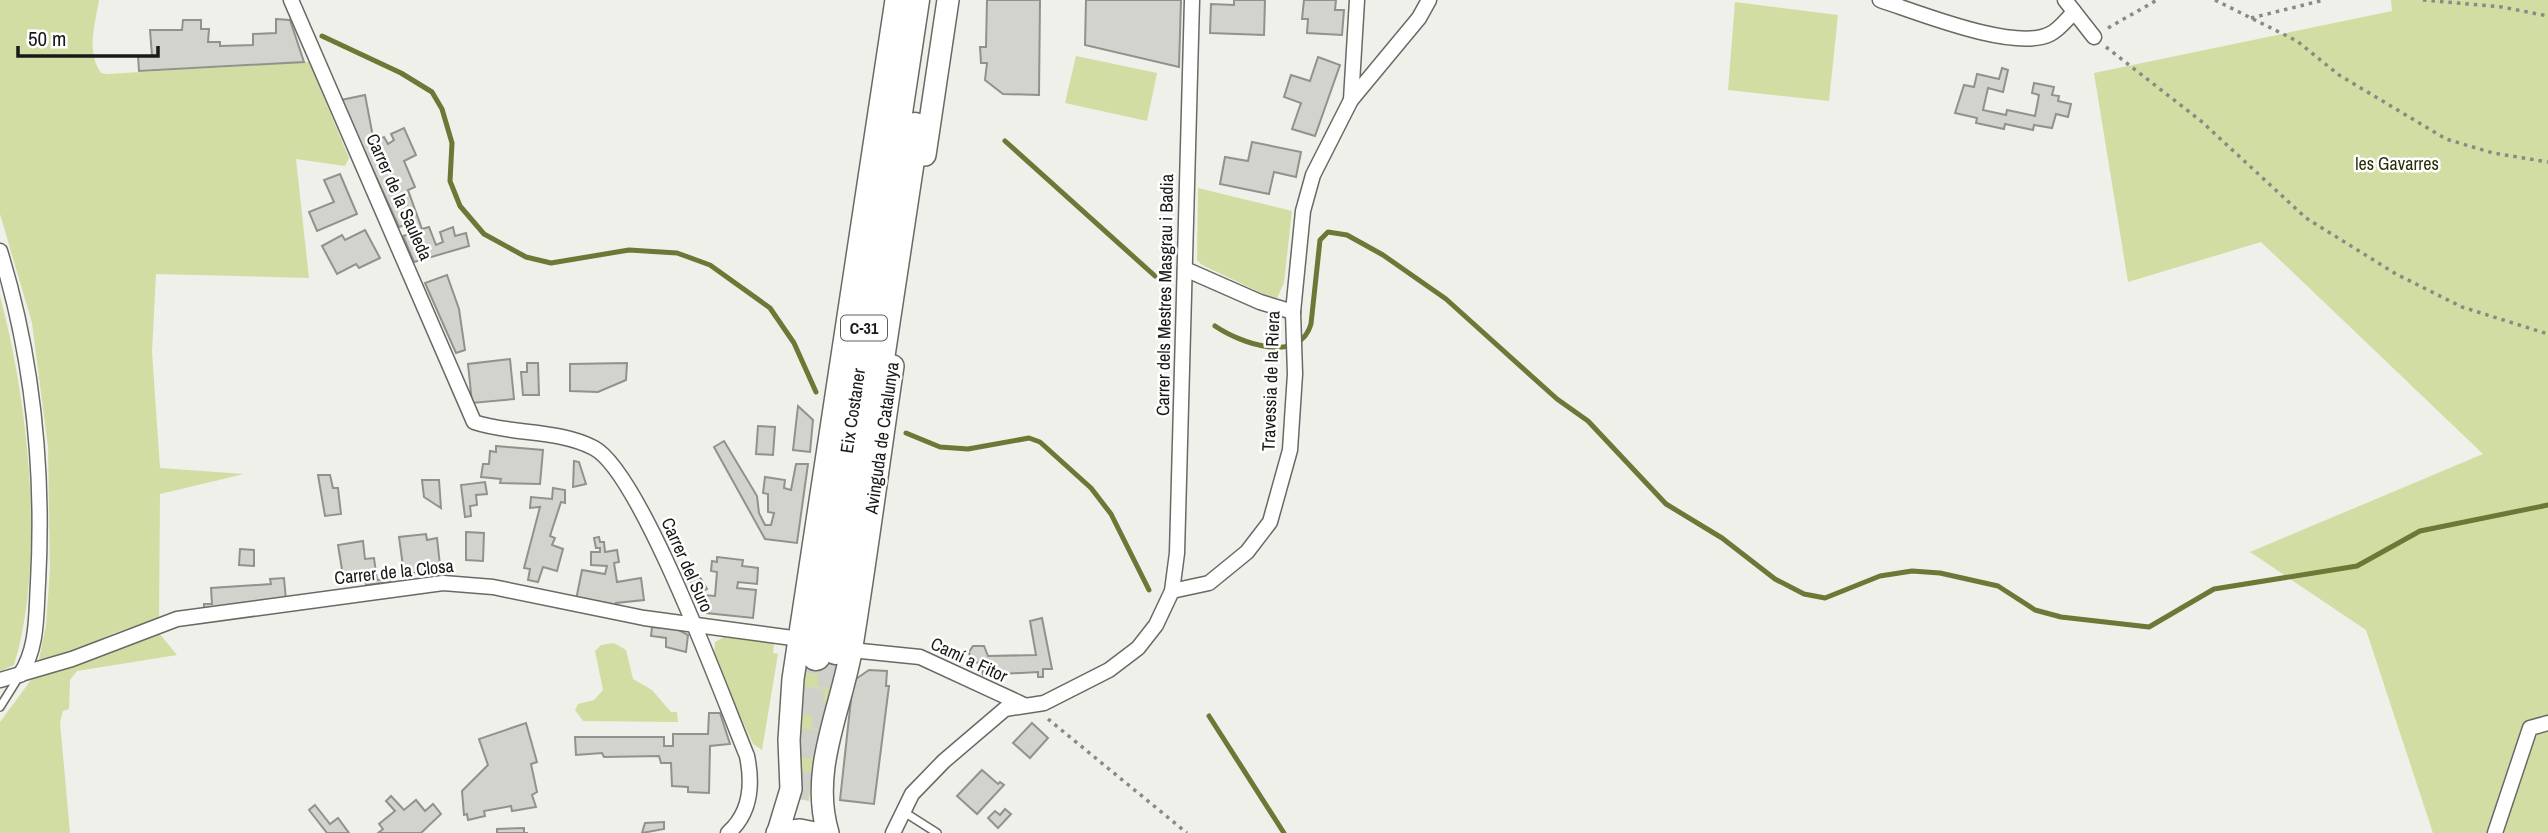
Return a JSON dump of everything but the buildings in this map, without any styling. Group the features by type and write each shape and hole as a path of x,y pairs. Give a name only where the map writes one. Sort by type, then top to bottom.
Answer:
{"highway":[{"name":"Eix Costaner","path":"826,649 915,0"},
{"name":"Eix Costaner","path":"826,649 933,0"}],"main road":[{"name":"Avinguda de Catalunya","path":"828,833 821,811 823,775 833,717 826,649 895,0"},
{"name":"Avinguda de Catalunya","path":"778,833 791,789 789,718 826,649 948,0"},
{"path":"778,833 800,830 815,833"}],"street":[{"name":"Carrer de la Sauleda","path":"291,0 447,354 467,412"},
{"name":"Carrer dels Mestres Masgrau i Badia","path":"1172,591 1177,539 1192,0"},
{"path":"1351,100 1357,0"},
{"name":"Travessia de la Riera","path":"1172,591 1209,583 1253,546 1270,522 1290,450 1296,331 1293,312 1303,211 1313,175 1351,100 1419,18 1429,0"},
{"path":"1880,0 1982,32 2012,38 2050,34 2074,12"},
{"path":"2065,0 2094,37"},
{"path":"1354,51 1378,68"},
{"path":"0,251 19,321 37,450 40,547 37,616 30,655 20,675"},
{"path":"1185,269 1260,302 1293,312"},
{"name":"Carrer del Suro","path":"467,412 474,422 487,426 577,441 595,448 610,461 646,520 694,626 750,767 750,789 744,816 729,833"},
{"name":"Carrer de la Closa","path":"0,680 177,619 443,583 485,586 826,649"},
{"path":"893,833 912,794 954,752 1005,709 1044,704 1119,663 1148,637 1172,591"},
{"name":"Camí a Fitor","path":"826,649 919,657 1002,697 1027,706"},
{"path":"2495,833 2530,728 2548,723"}],"lane":[{"path":"0,707 20,675"},
{"path":"903,812 937,833"}],"path":[{"path":"2157,0 2094,37 2201,121 2306,218 2396,274 2462,307 2548,334"},
{"path":"2215,0 2297,41 2339,75 2446,139 2493,153 2548,162"},
{"path":"2251,18 2324,0"},
{"path":"2423,0 2502,7 2548,16"},
{"path":"1027,706 1043,714 1187,833"}],"green space":[{"path":"0,0 99,0 93,47 96,65 101,73 309,62 349,158 345,166 296,159 309,278 156,274 152,352 160,468 244,474 160,494 159,619 117,632 67,656 47,660 39,659 46,625 50,569 48,447 32,323 0,214"},
{"name":"les Gavarres","path":"2391,0 2548,0 2548,833 2433,833 2366,630 2250,552 2483,454 2261,242 2128,282 2094,73 2392,11"},
{"path":"1735,2 1838,15 1829,101 1728,90"},
{"path":"1076,56 1157,73 1147,121 1065,103"},
{"path":"1198,188 1292,211 1284,283 1276,300 1202,265 1197,260"},
{"path":"0,296 10,337 25,431 31,530 24,624 14,665 0,671"},
{"path":"159,633 177,655 77,671 70,680 69,709 63,711 60,722 70,833 0,833 0,722 31,680 36,675"},
{"path":"724,637 774,642 773,653 778,654 762,750 753,744 714,657 715,642"},
{"path":"614,643 626,650 633,679 652,690 671,712 677,712 678,722 583,721 575,710 578,704 594,700 603,690 595,651 601,645"},
{"path":"808,653 843,658 817,743 809,801 798,799 801,778 797,706"}],"waterway":[{"path":"322,36 401,73 432,92 442,109 452,143 450,181 460,206 484,234 526,257 551,263 629,250 677,253 710,265 770,308 794,343 816,392"},
{"path":"1005,141 1155,276"},
{"path":"1215,326 1253,344 1268,347 1294,344 1304,337 1311,324 1320,240 1328,232 1347,235 1383,255 1446,299 1557,399 1588,421 1666,504 1722,538 1775,579 1804,594 1825,598 1880,576 1912,571 1940,573 1998,586 2035,610 2061,617 2149,627 2214,589 2357,566 2420,531 2548,505"},
{"path":"906,433 940,447 968,449 1029,438 1040,442 1091,488 1111,514 1149,590"},
{"path":"1209,716 1284,833"}],"tunnel":[{"path":"825,730 836,650"},
{"path":"794,798 816,656"}]}
